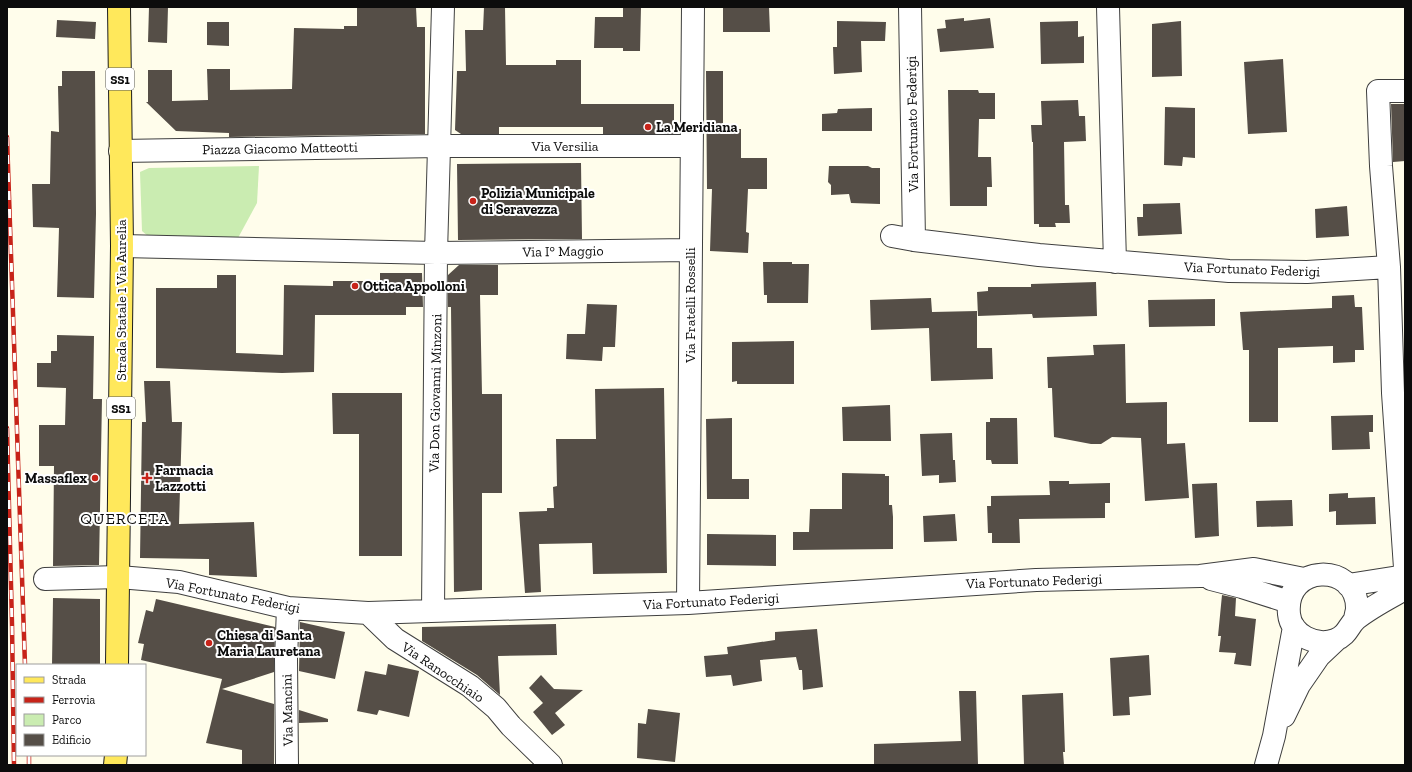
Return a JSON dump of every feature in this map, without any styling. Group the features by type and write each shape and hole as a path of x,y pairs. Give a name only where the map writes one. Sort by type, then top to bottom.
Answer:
{"main road":[{"name":"SS1","path":"119,7 120,150"},
{"name":"Strada Statale 1 Via Aurelia","path":"117,664 122,246 120,150"}],"street":[{"name":"Via Don Giovanni Minzoni","path":"433,611 436,253 443,7"},
{"name":"Via Fratelli Rosselli","path":"688,603 693,7"},
{"name":"Via Fortunato Federigi","path":"910,7 914,240"},
{"path":"1108,7 1115,262"},
{"path":"1405,91 1378,91 1381,166 1390,268 1393,393 1405,568"},
{"name":"Piazza Giacomo Matteotti","path":"120,150 440,146"},
{"name":"Via Versilia","path":"440,146 691,146"},
{"name":"Via Fortunato Federigi","path":"892,236 1039,255 1229,271 1307,272 1390,268"},
{"path":"122,246 436,253"},
{"name":"Via I° Maggio","path":"436,253 690,250"},
{"name":"Via Fortunato Federigi","path":"45,579 119,577 179,582 288,608 368,614 688,603 1036,580 1200,576 1254,569 1304,579"},
{"path":"1336,640 1324,642 1313,641 1302,636 1294,627 1289,615 1289,602 1294,590 1304,579 1315,575 1327,574 1338,578 1348,585 1355,596 1357,608 1355,620"},
{"path":"1200,576 1242,587 1289,602"},
{"path":"1348,585 1405,576"},
{"path":"1274,736 1299,685 1319,656 1347,632 1355,620 1373,607 1405,588"},
{"name":"Via Mancini","path":"287,765 286,659 288,608"},
{"name":"Via Ranocchiaio","path":"368,614 395,640 470,686 496,708 511,726 551,765"},
{"path":"1266,765 1274,736 1294,627"}],"green space":[{"path":"259,166 257,203 238,238 149,237 142,231 140,172 149,168"}],"building":[{"path":"149,7 168,7 167,43 148,42"},
{"path":"357,7 416,7 417,27 425,27 425,134 229,137 229,133 176,131 146,102 148,102 148,70 172,70 172,101 208,100 207,69 230,69 230,90 292,89 294,28 344,29 344,26 357,26"},
{"path":"484,7 505,7 506,65 556,65 556,60 581,60 581,104 674,104 674,134 603,134 603,127 499,127 499,134 461,134 455,130 457,71 466,71 465,30 483,30"},
{"path":"623,7 641,7 640,51 623,51 623,48 594,48 595,17 623,17"},
{"path":"723,7 769,7 770,32 723,32"},
{"path":"964,18 964,21 990,18 994,48 940,52 937,29 946,28 945,20"},
{"path":"57,20 96,22 95,39 56,37"},
{"path":"837,21 886,22 885,41 861,41 862,72 834,74 833,47 837,47"},
{"path":"1078,21 1078,37 1084,36 1084,63 1041,64 1040,22"},
{"path":"1181,21 1182,76 1152,77 1152,24"},
{"path":"207,22 229,22 229,46 207,45"},
{"path":"1283,59 1287,132 1248,134 1244,62"},
{"path":"62,71 95,71 96,214 94,298 57,297 59,228 33,227 32,184 50,184 51,131 59,132 58,86 62,86"},
{"path":"706,71 723,71 723,129 741,129 741,158 767,158 767,189 748,189 746,232 749,233 748,253 710,251 712,189 707,189"},
{"path":"948,90 978,90 979,93 995,93 995,119 979,119 978,157 991,157 992,187 987,187 987,206 950,206"},
{"path":"1078,100 1079,116 1085,116 1086,141 1064,142 1065,205 1069,205 1070,223 1055,223 1056,227 1039,227 1039,224 1034,224 1033,142 1031,125 1042,125 1041,101"},
{"path":"1391,104 1405,104 1405,161 1393,162"},
{"path":"1165,107 1195,108 1195,158 1183,157 1182,166 1164,165"},
{"path":"872,108 872,131 822,131 822,114 837,113 838,109"},
{"path":"581,163 582,239 458,240 457,164"},
{"path":"829,166 868,166 872,168 880,168 880,204 851,203 849,194 831,195 831,185 828,182"},
{"path":"1180,203 1182,234 1138,236 1137,217 1143,217 1143,204"},
{"path":"1347,206 1349,236 1316,238 1315,209"},
{"path":"763,262 792,262 792,264 809,264 808,303 767,303 767,295 764,295"},
{"path":"459,265 498,265 498,295 480,295 482,394 502,394 502,493 482,493 482,590 454,592 451,307 448,307 448,275"},
{"path":"380,273 422,273 423,307 406,307 406,315 315,315 314,372 282,373 156,368 156,288 217,288 217,275 236,275 236,353 283,355 284,285 333,286 333,281 380,281"},
{"path":"1096,282 1097,316 1033,318 1032,314 978,316 977,292 988,291 988,287 1031,287 1031,284"},
{"path":"1354,295 1355,307 1362,307 1364,350 1355,350 1355,362 1333,363 1333,346 1278,348 1278,422 1249,422 1249,350 1243,350 1240,312 1332,308 1332,296"},
{"path":"931,298 932,312 977,311 977,348 992,348 993,379 931,381 929,328 871,330 870,300"},
{"path":"1215,299 1215,326 1149,327 1148,300"},
{"path":"587,304 617,305 615,347 603,347 602,361 566,359 567,334 585,334"},
{"path":"57,335 94,336 93,399 102,399 99,565 53,566 54,466 39,466 39,425 65,425 66,388 37,387 37,363 51,363 51,351 57,351"},
{"path":"794,341 794,384 737,384 737,381 732,382 732,342"},
{"path":"1125,344 1126,403 1167,402 1167,444 1185,443 1189,498 1145,501 1141,438 1112,437 1101,444 1091,444 1054,437 1052,388 1048,388 1047,357 1094,355 1093,345"},
{"path":"144,381 170,381 172,422 182,422 179,524 254,522 257,577 209,575 209,559 140,558 142,422 146,422"},
{"path":"664,388 667,573 593,574 592,543 539,544 541,592 525,593 519,512 547,511 547,508 554,508 553,487 557,486 556,439 596,439 595,389"},
{"path":"332,393 402,393 402,556 359,556 359,434 333,434"},
{"path":"890,405 891,441 843,441 842,407"},
{"path":"1373,415 1373,432 1369,432 1370,449 1332,450 1331,416"},
{"path":"732,418 732,479 749,479 749,499 707,499 706,419"},
{"path":"990,418 1017,418 1018,464 992,464 991,460 986,460 986,422 990,422"},
{"path":"952,433 953,460 955,460 956,482 939,483 939,475 922,476 920,434"},
{"path":"842,473 885,474 885,476 889,476 889,505 892,505 893,517 893,549 793,550 793,532 809,532 810,509 842,509"},
{"path":"1049,481 1069,481 1069,484 1110,483 1110,503 1105,503 1105,518 1019,519 1020,543 992,543 992,533 988,533 987,506 991,506 991,496 1050,495"},
{"path":"1217,483 1219,536 1195,538 1192,484"},
{"path":"1348,493 1348,498 1375,497 1376,524 1336,525 1336,511 1329,512 1329,494"},
{"path":"1292,500 1293,526 1257,527 1256,501"},
{"path":"955,514 957,541 924,542 923,516"},
{"path":"707,534 776,535 776,566 707,565"},
{"path":"1222,595 1236,598 1235,616 1256,619 1251,666 1234,664 1236,653 1219,652 1221,636 1218,636"},
{"path":"53,598 100,599 100,664 52,664"},
{"name":"Chiesa di Santa Maria Lauretana","path":"156,599 275,627 274,672 222,689 274,704 274,765 242,765 242,750 206,743 222,679 141,660 144,644 138,643 146,610 153,612"},
{"path":"300,622 345,632 335,679 299,671"},
{"path":"556,624 557,655 498,656 500,695 477,675 422,641 422,627"},
{"path":"817,629 823,687 803,690 802,670 799,670 796,657 760,660 762,681 733,686 731,675 706,677 704,656 728,654 727,647 775,640 775,632"},
{"path":"1149,655 1151,695 1129,697 1130,715 1113,716 1110,658"},
{"path":"388,664 419,671 409,717 379,710 377,715 357,711 365,671 386,675"},
{"path":"541,675 554,689 583,690 555,713 565,725 552,735 533,712 543,703 529,688"},
{"path":"959,691 976,691 978,765 874,765 874,744 961,741"},
{"path":"1063,693 1064,765 1024,765 1022,695"},
{"path":"648,709 680,713 675,762 637,758 638,723 646,724"},
{"path":"299,710 328,719 328,722 299,723"}],"railway":[{"path":"7,137 25,664"},
{"path":"7,428 14,765"},
{"path":"29,756 29,765"}],"place":[{"name":"La Meridiana","path":"648,127"},
{"name":"Polizia Municipale di Seravezza","path":"473,201"},
{"name":"Ottica Appolloni","path":"355,286"},
{"name":"Massaflex","path":"95,478"},
{"name":"Farmacia Lazzotti","path":"147,478"},
{"name":"Chiesa di Santa Maria Lauretana","path":"209,643"}],"district":[{"name":"QUERCETA","path":"125,518"}]}
